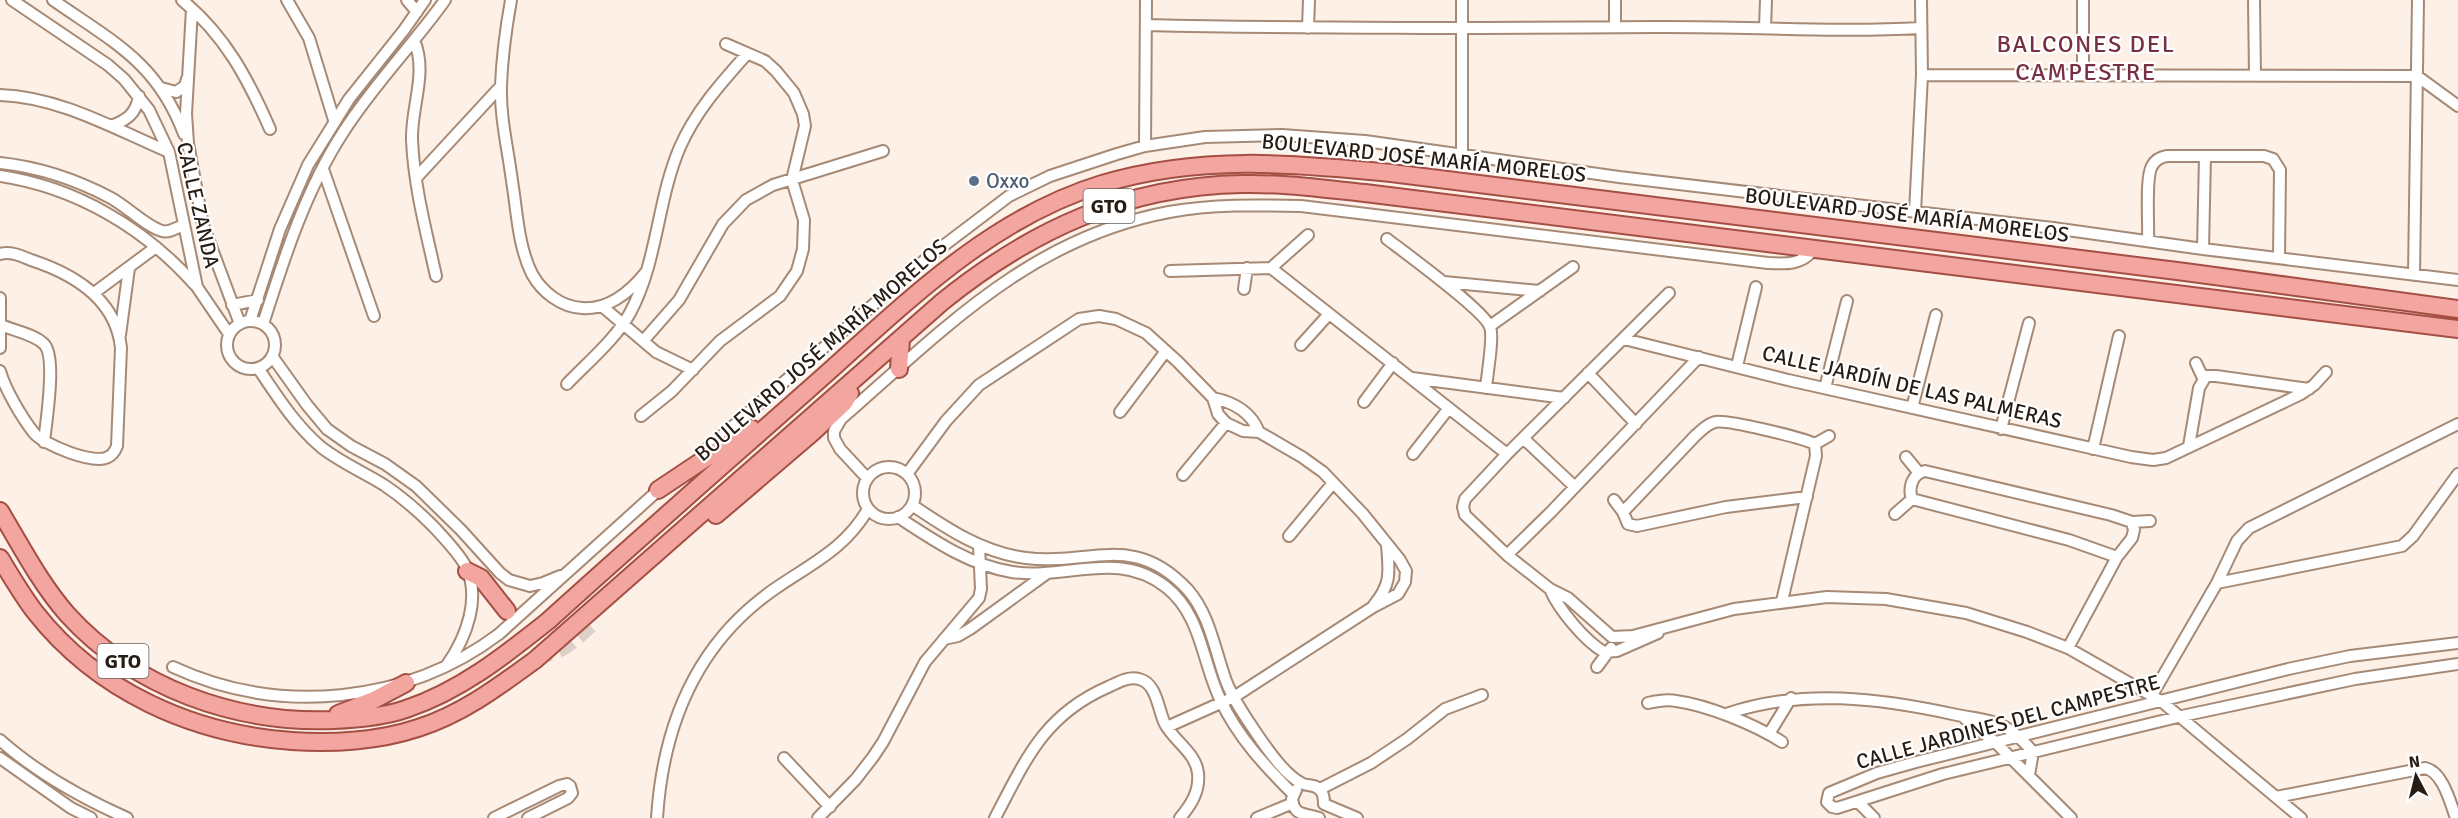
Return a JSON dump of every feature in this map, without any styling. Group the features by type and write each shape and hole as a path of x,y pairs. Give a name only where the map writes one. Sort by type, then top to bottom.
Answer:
{"main road":[{"name":"BOULEVARD JOSÉ MARÍA MORELOS","path":"0,511 35,570 68,614 99,643 132,668 181,693 238,712 308,721 368,717 403,710 437,697 495,663 548,621 900,307 956,262 1028,215 1060,200 1104,184 1150,173 1223,164 1309,165 1403,175 2173,270 2458,309"},
{"name":"BOULEVARD JOSÉ MARÍA MORELOS","path":"0,558 35,612 72,651 130,694 176,717 247,735 314,743 351,740 416,729 459,712 535,660 942,302 983,270 1033,239 1063,224 1126,200 1208,186 1284,185 1365,193 2458,329"},
{"path":"899,369 900,339"},
{"path":"596,620 812,433 844,403 854,380"},
{"path":"658,490 809,389"},
{"path":"467,571 481,578 507,611"},
{"path":"308,721 362,706 406,682"}],"street":[{"name":"CALLE ZANDA","path":"12,0 108,65 139,96 169,152 197,287 229,334 226,343 232,361 240,367 258,368"},
{"name":"CALLE ZANDA","path":"53,0 124,48 161,88 188,143"},
{"path":"182,0 214,30 233,56 247,78 270,129"},
{"path":"407,0 417,12"},
{"path":"229,334 245,322 258,300 265,271 289,207 308,165 334,120 425,0"},
{"path":"263,324 296,227 322,169 363,103 445,0"},
{"path":"511,0 501,86 503,131 521,237 533,275 548,294 576,308 603,307 636,285 646,272"},
{"path":"1145,146 1146,0"},
{"path":"1308,28 1309,0"},
{"path":"1462,0 1462,155"},
{"path":"1615,0 1615,27"},
{"path":"1766,0 1766,28"},
{"path":"1915,212 1922,75 1921,0"},
{"path":"2083,0 2083,74"},
{"path":"2254,0 2255,75"},
{"path":"2414,275 2418,0"},
{"path":"292,2 316,57 334,120"},
{"path":"192,9 186,114 188,143 203,225 232,305 245,322 263,324 274,338 272,356 258,368 289,413 315,441 340,460 383,484 405,500 453,549 467,571 471,605 469,620 459,649 446,667"},
{"path":"1146,25 1308,28 1615,27 1881,30 1921,28"},
{"path":"414,40 420,61 419,88 412,128 416,178 436,276"},
{"path":"641,416 693,370 720,341 780,296 797,271 805,234 802,209 792,180 805,126 803,114 794,93 765,61 726,44"},
{"path":"567,384 609,341 633,307 646,272 680,147 692,122 746,54"},
{"path":"161,88 170,91 180,90 185,86 189,70"},
{"path":"1922,75 2417,76 2458,106"},
{"path":"0,84 13,95"},
{"path":"416,178 501,86"},
{"path":"0,95 13,95 67,109 169,152"},
{"path":"111,126 129,118 138,106 139,96"},
{"path":"173,668 214,685 276,695 339,695 368,692 406,682 446,667 477,650 499,634 658,490 926,259 987,211 1009,196 1050,176 1145,146 1205,137 1282,135 1365,141 1619,177 2458,280"},
{"path":"644,340 679,300 723,224 734,212 760,192 883,151"},
{"path":"2148,242 2149,183 2152,165 2163,156 2264,156 2276,161 2280,170 2279,258"},
{"path":"2204,249 2205,156"},
{"path":"0,163 60,176 94,190 130,209 159,231 168,232 183,225"},
{"path":"322,169 374,316"},
{"path":"0,176 48,187 87,203 129,227 156,247 197,287"},
{"path":"87,203 94,190"},
{"path":"867,478 840,449 834,438 834,428 978,300 1046,256 1079,240 1123,224 1187,209 1231,205 1301,206 1768,263 1800,261 1807,258 1814,249"},
{"path":"1271,268 1308,235"},
{"path":"1387,239 1444,282 1490,327 1486,388"},
{"path":"94,293 156,247"},
{"path":"0,254 10,253 48,265 94,293 110,313 120,338"},
{"path":"1490,327 1573,267"},
{"path":"0,371 6,386 34,434 44,442 96,459 107,458 114,453 117,439 120,338 129,268"},
{"path":"1244,289 1247,268"},
{"path":"1170,271 1271,268 1507,454"},
{"path":"1444,282 1540,291"},
{"path":"1737,366 1756,287"},
{"path":"1669,293 1468,494 1463,507 1466,515 1474,526 1507,555 1550,589 1568,598 1607,634 1618,638 1734,609 1827,597 1886,599 1966,613 2000,622 2068,648 2157,698 2182,716 2301,818"},
{"path":"0,298 2,325 0,348"},
{"path":"232,305 258,300"},
{"path":"1825,388 1847,301"},
{"path":"603,307 657,352 693,370"},
{"path":"1301,345 1329,314"},
{"path":"1911,408 1936,315"},
{"path":"907,474 969,394 993,375 1038,348 1057,332 1079,319 1099,316 1126,322 1146,333 1213,398 1218,414 1226,423 1243,431 1258,432 1302,457 1333,483 1375,526 1403,564 1406,571 1405,582 1393,598 1373,607 1234,697 1167,727"},
{"path":"2001,429 2029,323"},
{"path":"2,325 37,339 49,353 50,379 44,442"},
{"path":"2093,448 2119,336"},
{"name":"CALLE JARDÍN DE LAS PALMERAS","path":"1624,339 2001,429 2153,460 2166,458 2309,389 2326,372"},
{"path":"1120,412 1166,351"},
{"path":"272,356 327,429 351,446 400,474 429,498 500,573 517,583 530,585 543,583 569,571"},
{"path":"1507,555 1699,357"},
{"path":"1364,402 1393,363"},
{"path":"2189,446 2199,388 2203,378 2196,363"},
{"path":"1588,373 1636,424"},
{"path":"2203,378 2216,376 2309,389"},
{"path":"1410,378 1564,398"},
{"path":"1213,398 1229,402 1245,412 1258,432"},
{"path":"1413,454 1449,408"},
{"path":"1623,512 1696,435 1708,425 1716,422 1729,422 1815,444 1829,436"},
{"path":"1183,475 1226,423"},
{"path":"2157,698 2237,541 2249,528 2458,424"},
{"path":"1523,438 1575,487"},
{"path":"1782,601 1818,450 1815,444"},
{"path":"1906,457 1919,473"},
{"path":"898,517 912,505 915,489 907,474 900,469 882,468 867,478 862,494 868,509 882,518 898,517 927,536 980,563 1009,571 1046,574 1105,566 1130,569 1145,574 1168,588 1186,609 1197,633 1221,703 1261,761 1293,798 1296,811 1310,817 1322,809 1323,794 1320,789 1312,785 1304,785 1266,747 1227,683 1203,612 1188,591 1165,570 1133,557 1111,554 1069,559 1026,558 1001,553 979,545 938,523 912,505"},
{"path":"1895,514 1912,499 1912,481 1919,473 1927,471 2132,522 2150,521"},
{"path":"2217,583 2402,546 2413,536 2458,474"},
{"path":"1289,536 1333,483"},
{"path":"1614,500 1628,524 1637,526 1726,507 1807,497"},
{"path":"1912,499 2070,540 2117,557"},
{"path":"659,816 661,776 675,723 692,679 704,661 756,604 841,544 855,530 868,509"},
{"path":"2068,648 2117,557 2132,538 2134,530 2132,522"},
{"path":"927,536 938,523"},
{"path":"453,549 467,537"},
{"path":"1373,607 1387,588 1389,569 1387,544"},
{"path":"818,818 856,779 883,742 920,670 979,598 981,589 979,545"},
{"path":"1130,569 1133,557"},
{"path":"944,639 963,633 1046,574"},
{"path":"1550,589 1566,615 1598,649 1608,653 1643,640 1668,626"},
{"path":"1597,667 1618,638"},
{"name":"CALLE JARDINES DEL CAMPESTRE","path":"2458,643 2350,656 2157,698 1878,773 1835,790 1826,797 1829,805 1834,808 1972,766 2182,716 2355,679 2458,663"},
{"path":"995,818 1036,744 1067,709 1121,681 1140,679 1148,684 1155,695 1167,727 1195,763 1198,774 1193,798 1180,818"},
{"path":"1320,789 1376,759 1445,709 1482,696"},
{"path":"1726,714 1747,706 1791,698 1824,698 1893,702 1993,722 2018,736 2033,752 2029,776"},
{"path":"1769,734 1791,698"},
{"path":"1648,703 1677,700 1726,714 1782,742"},
{"path":"1960,716 1996,743 2067,816"},
{"path":"0,740 39,770 81,796 127,818"},
{"path":"1968,749 1972,766"},
{"path":"0,758 71,808 91,818"},
{"path":"784,758 830,807"},
{"path":"2276,796 2425,768 2431,770 2441,782 2456,818"},
{"path":"494,818 559,786 567,784 570,786 572,793 568,798 528,818"},
{"path":"1257,818 1293,798 1304,785"},
{"path":"1858,802 1874,818"},
{"path":"1324,804 1357,818"}],"tunnel":[{"path":"507,611 534,646 544,654 565,646 596,620"}],"place":[{"name":"Oxxo","path":"974,181"}],"district":[{"name":"BALCONES DEL CAMPESTRE","path":"2086,58"}]}
